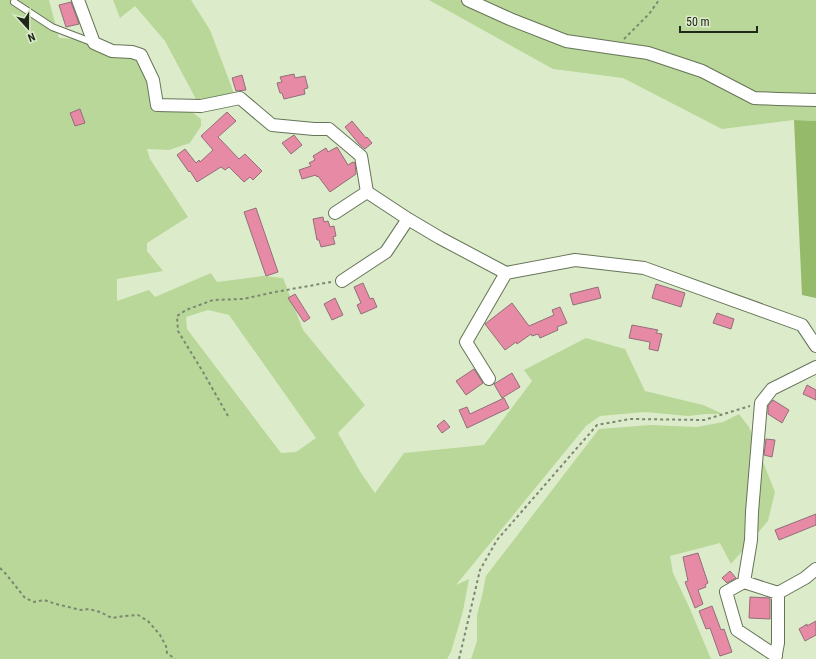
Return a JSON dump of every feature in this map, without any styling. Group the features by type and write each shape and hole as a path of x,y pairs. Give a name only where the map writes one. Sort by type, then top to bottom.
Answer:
{"street":[{"path":"78,0 94,43 112,51 132,52 141,56 153,80 157,105 201,106 240,98 272,124 314,129 329,128 361,156 367,192 440,238 506,274 575,260 644,268 802,324 816,346"},
{"path":"468,0 510,19 566,41 648,52 702,71 754,98 778,100 816,100"},
{"path":"335,213 367,192"},
{"path":"342,281 386,252 408,219"},
{"path":"489,379 466,342 506,274"},
{"path":"744,582 751,540 761,403 772,389 816,367"},
{"path":"778,593 778,643 775,658 737,630 726,592 744,582 778,593 805,578 816,569"}],"lane":[{"path":"14,2 52,27 94,43"}],"path":[{"path":"616,48 649,14 659,0"},
{"path":"228,416 178,331 178,316 186,310 212,300 243,300 275,292 342,281"},
{"path":"460,659 480,570 497,540 597,425 630,419 704,420 761,403"},
{"path":"0,568 25,598 34,602 44,600 81,610 89,608 112,618 138,615 148,621 160,635 168,653 174,659"}],"shaded area":[{"path":"0,0 49,0 59,38 75,39 141,61 151,91 155,112 192,112 201,119 201,126 190,143 169,150 147,149 150,159 188,217 147,243 147,251 163,271 117,279 117,301 149,290 155,297 211,273 217,282 263,276 283,278 303,330 365,405 338,433 361,473 375,493 404,453 484,445 532,381 524,370 586,338 625,349 645,391 703,405 723,414 688,416 645,412 600,416 586,426 456,585 469,579 463,611 451,652 447,659 0,659","holes":["208,310 229,315 316,438 296,452 281,453 187,329 186,317"]},
{"path":"113,0 191,0 210,30 235,96 198,103 165,41 135,6 120,18"},
{"path":"429,0 816,0 816,121 794,120 722,129 623,78 553,69"},
{"path":"794,120 816,121 816,298 802,295"},
{"path":"739,414 749,427 775,492 768,521 731,564 720,543 670,556 673,573 711,659 471,659 477,641 477,615 486,576 599,429 651,425 697,427 723,422"}],"building":[{"path":"71,2 79,24 66,27 59,5"},
{"path":"294,74 295,78 305,76 308,88 304,89 305,94 284,99 282,93 280,93 277,83 282,82 280,77"},
{"path":"242,75 246,90 236,91 232,78"},
{"path":"80,109 85,123 75,126 70,113"},
{"path":"227,112 236,121 218,137 239,159 245,154 262,171 253,180 250,177 244,182 229,167 225,170 221,167 197,182 177,155 185,149 196,163 199,160 200,162 213,150 201,136"},
{"path":"352,121 372,143 365,149 345,127"},
{"path":"294,135 302,145 291,154 282,143"},
{"path":"337,147 348,165 353,162 355,163 356,174 330,192 316,175 302,179 299,170 311,166 309,163 315,160 313,156 326,148 328,152"},
{"path":"256,208 278,272 266,276 244,212"},
{"path":"323,217 324,222 328,221 330,227 334,226 336,236 333,237 335,244 321,247 319,240 317,240 313,219"},
{"path":"363,283 370,299 373,298 377,307 361,314 357,305 361,303 354,287"},
{"path":"656,284 685,293 681,307 652,298"},
{"path":"598,287 601,298 573,305 570,294"},
{"path":"295,294 310,318 304,322 288,298"},
{"path":"335,298 343,315 332,320 324,304"},
{"path":"512,303 529,326 554,315 552,310 560,307 567,323 557,327 558,330 540,338 538,334 532,336 531,334 505,350 485,324"},
{"path":"717,313 734,319 731,329 713,323"},
{"path":"632,325 658,330 656,333 662,334 658,351 649,349 650,342 629,338"},
{"path":"474,369 483,383 466,395 456,381"},
{"path":"512,373 520,387 502,398 494,384"},
{"path":"807,385 816,390 816,400 803,394"},
{"path":"504,398 509,408 467,428 459,410 467,407 470,414"},
{"path":"773,400 789,410 782,423 768,414 768,406"},
{"path":"444,420 450,427 442,433 437,426"},
{"path":"766,439 775,440 772,457 764,455"},
{"path":"816,514 816,525 779,540 775,530"},
{"path":"698,553 708,583 705,585 706,587 698,590 703,604 695,608 685,582 688,581 683,557"},
{"path":"730,571 736,578 727,583 722,578"},
{"path":"750,597 770,598 770,619 749,618"},
{"path":"712,606 721,630 724,629 732,652 720,656 710,628 706,629 699,611"},
{"path":"816,621 816,635 805,641 799,629"}]}
